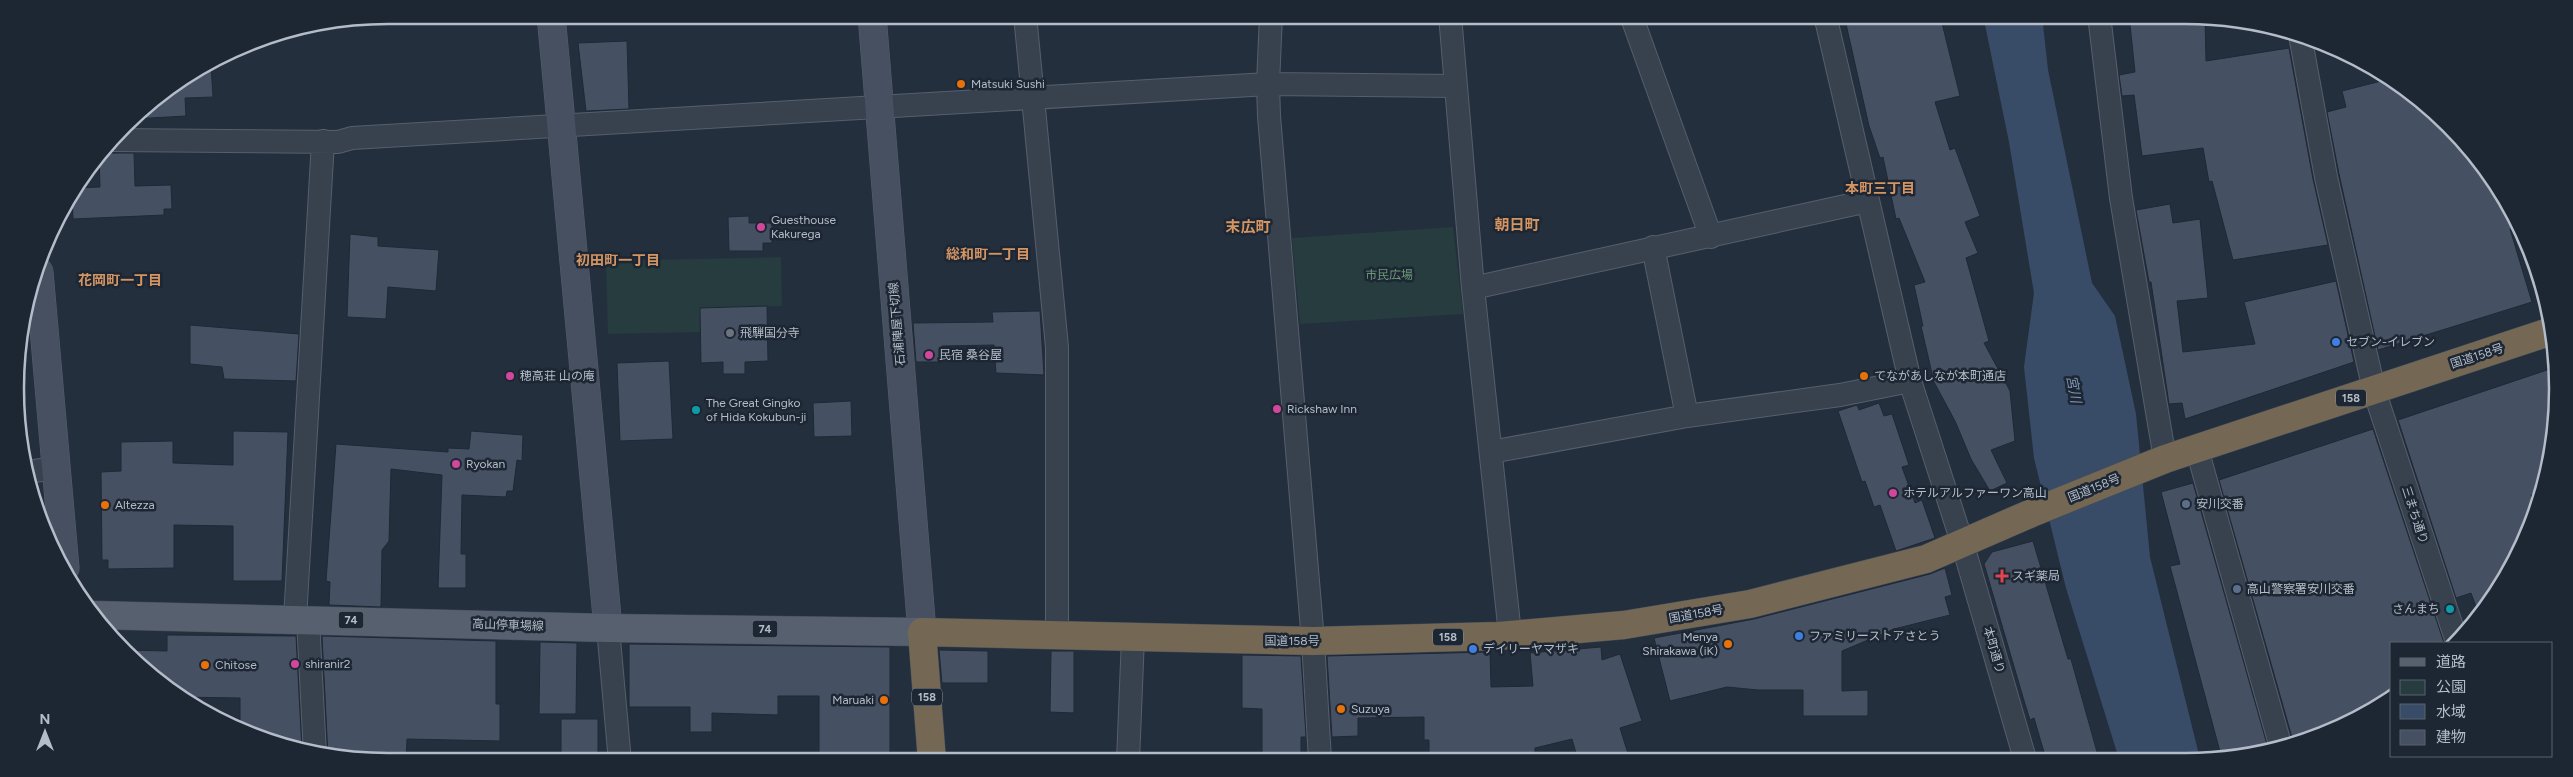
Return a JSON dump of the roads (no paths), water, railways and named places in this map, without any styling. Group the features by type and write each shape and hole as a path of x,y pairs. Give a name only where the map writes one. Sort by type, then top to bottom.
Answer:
{"highway":[{"name":"国道158号","path":"922,632 1313,641 1510,634 1624,625 1750,604 1926,559 1962,542 2157,462 2545,333"},
{"name":"158","path":"922,632 931,753"}],"main road":[{"name":"高山停車場線","path":"102,615 608,628 922,632"}],"street":[{"path":"552,24 563,125 619,753"},
{"name":"石浦陣屋下切線","path":"873,24 922,632"},
{"path":"1026,24 1057,347 1057,636"},
{"path":"1271,24 1268,84 1313,641 1320,753"},
{"path":"1451,24 1473,288 1510,634"},
{"path":"1634,24 1711,237"},
{"name":"本町通り","path":"1827,24 1910,381 1962,542 2023,753"},
{"path":"2100,24 2121,198 2157,462"},
{"name":"三まち通り","path":"2301,43 2326,177 2374,390 2454,634"},
{"path":"122,140 323,141 563,125 1268,84 1456,86"},
{"path":"314,745 301,619 323,141"},
{"path":"1473,288 1868,201"},
{"path":"1653,247 1687,416"},
{"path":"40,281 64,555"},
{"path":"1491,452 1687,416 1840,395 1910,381"},
{"path":"2197,449 2279,741"},
{"path":"33,471 57,468"},
{"path":"1128,753 1133,637"}],"water":[{"name":"宮川","path":"1985,24 2043,24 2048,70 2092,283 2115,316 2136,414 2150,557 2198,752 2117,753 2066,588 2034,458 2024,367 2034,293 2009,142"}],"place":[{"name":"Matsuki Sushi","path":"961,84"},
{"name":"Guesthouse Kakurega","path":"761,227"},
{"name":"飛騨国分寺","path":"730,333"},
{"name":"セブン-イレブン","path":"2336,342"},
{"name":"民宿 桑谷屋","path":"929,355"},
{"name":"穂高荘 山の庵","path":"510,376"},
{"name":"てながあしなが本町通店","path":"1864,376"},
{"name":"Rickshaw Inn","path":"1277,409"},
{"name":"The Great Gingko of Hida Kokubun-ji","path":"696,410"},
{"name":"Ryokan","path":"456,464"},
{"name":"ホテルアルファーワン高山","path":"1893,493"},
{"name":"安川交番","path":"2186,504"},
{"name":"Altezza","path":"105,505"},
{"name":"スギ薬局","path":"2002,576"},
{"name":"高山警察署安川交番","path":"2237,589"},
{"name":"さんまち","path":"2450,609"},
{"name":"ファミリーストアさとう","path":"1799,636"},
{"name":"Menya Shirakawa (iK)","path":"1728,644"},
{"name":"デイリーヤマザキ","path":"1473,649"},
{"name":"shiranir2","path":"295,664"},
{"name":"Chitose","path":"205,665"},
{"name":"Maruaki","path":"884,700"},
{"name":"Suzuya","path":"1341,709"}],"district":[{"name":"本町三丁目","path":"1880,188"},
{"name":"朝日町","path":"1517,225"},
{"name":"末広町","path":"1248,227"},
{"name":"総和町一丁目","path":"988,254"},
{"name":"初田町一丁目","path":"618,260"},
{"name":"花岡町一丁目","path":"120,280"}],"park label":[{"name":"市民広場","path":"1389,275"}]}
